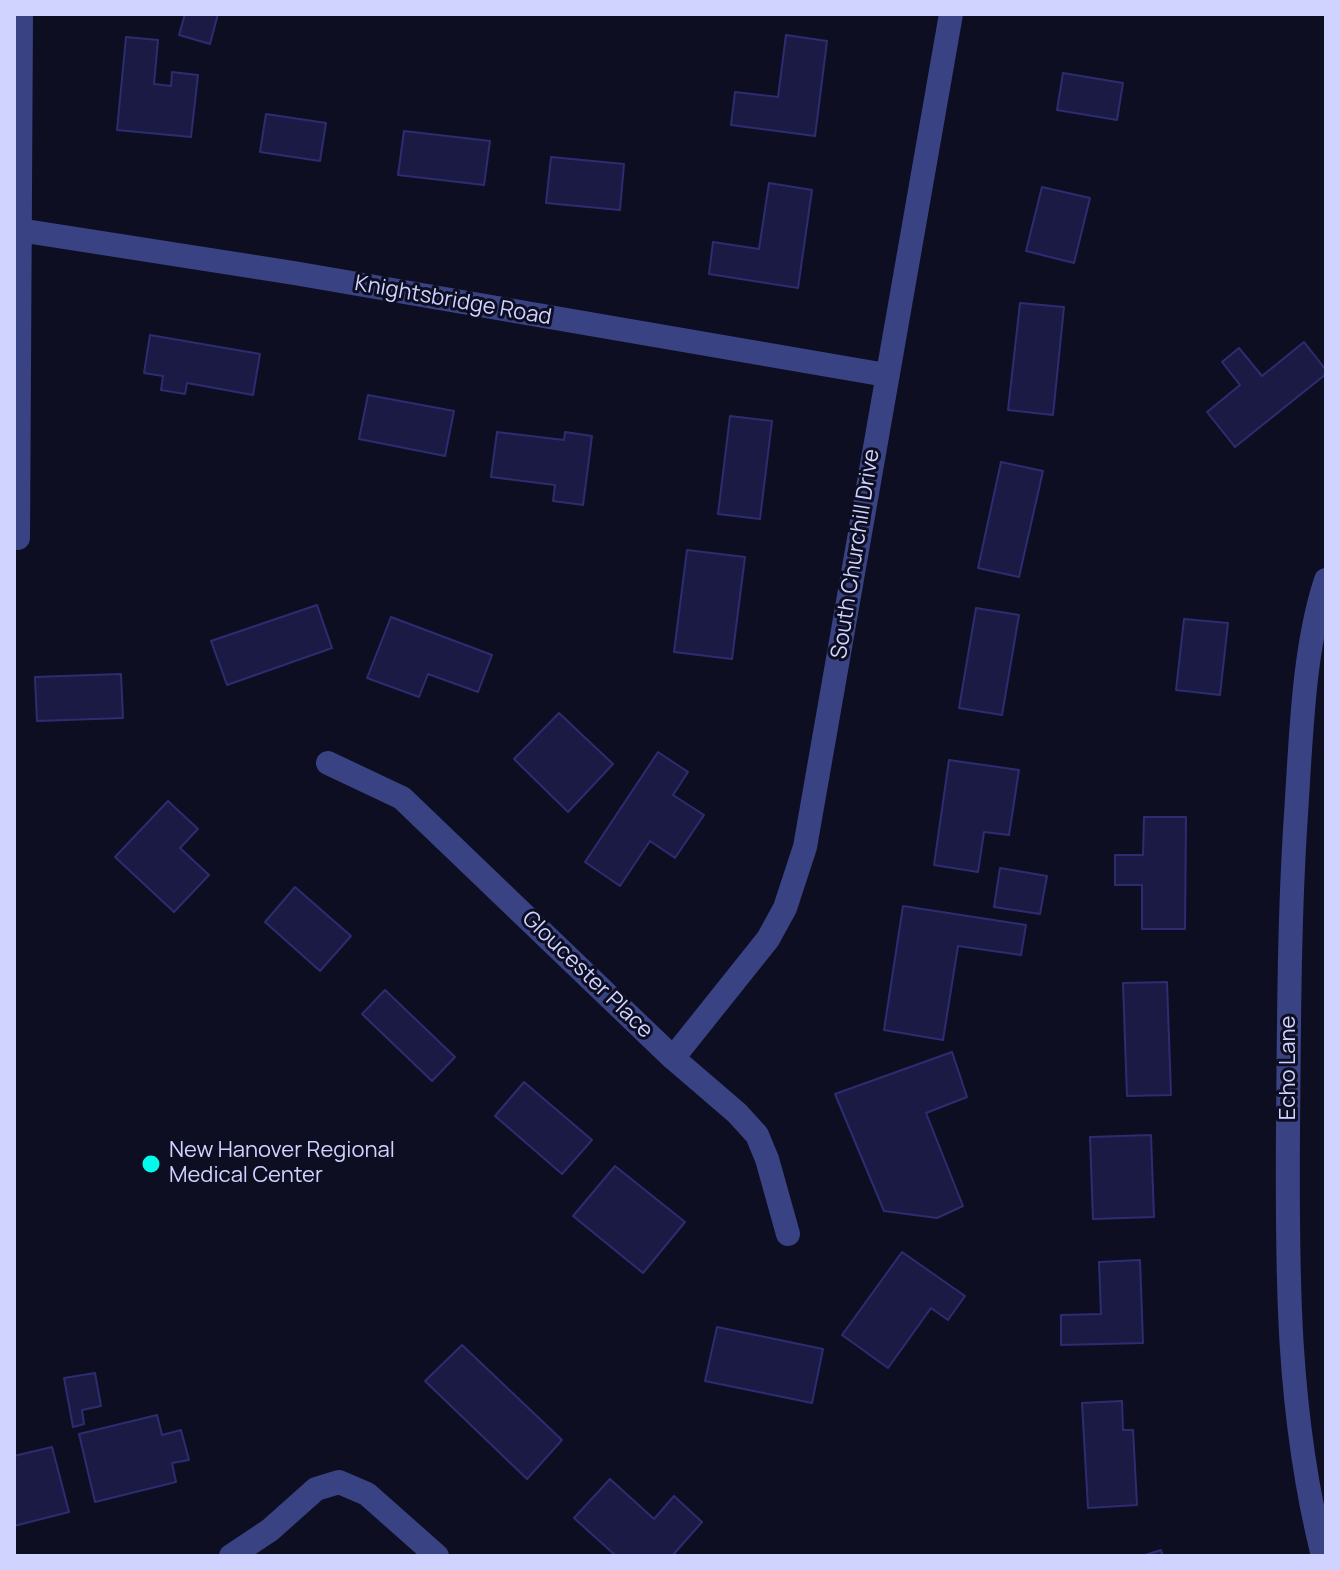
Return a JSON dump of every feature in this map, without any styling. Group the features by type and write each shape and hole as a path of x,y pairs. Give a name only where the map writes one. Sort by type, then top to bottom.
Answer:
{"street":[{"path":"18,538 21,14"},
{"name":"South Churchill Drive","path":"673,1058 768,939 785,908 805,847 951,14"},
{"name":"Knightsbridge Road","path":"19,230 294,273 886,375"},
{"name":"Echo Lane","path":"1323,1556 1299,1442 1290,1345 1287,1265 1289,911 1304,699 1320,598 1326,580"},
{"name":"Gloucester Place","path":"328,763 402,798 673,1058 737,1113 757,1135 788,1234"},
{"path":"231,1556 270,1530 316,1489 339,1482 367,1494 437,1556"}],"building":[{"path":"185,14 218,14 210,44 179,35"},
{"path":"786,35 827,41 815,136 731,125 735,92 778,97"},
{"path":"126,37 158,40 154,84 171,86 172,72 198,75 191,137 117,130"},
{"path":"1063,73 1123,83 1117,120 1057,110"},
{"path":"266,114 326,123 320,161 260,152"},
{"path":"404,131 490,141 484,185 398,175"},
{"path":"551,157 624,164 620,210 546,203"},
{"path":"769,183 812,190 798,288 709,274 713,242 759,249"},
{"path":"1042,187 1090,198 1074,263 1026,251"},
{"path":"1020,303 1064,307 1053,415 1008,410"},
{"path":"150,335 260,354 253,395 187,383 185,394 161,390 163,376 144,373"},
{"path":"1304,342 1326,374 1235,447 1207,412 1240,385 1222,362 1239,348 1262,376"},
{"path":"368,395 454,411 445,456 359,439"},
{"path":"730,416 772,421 760,519 718,514"},
{"path":"497,432 564,440 565,432 592,436 583,505 553,501 555,485 491,477"},
{"path":"1001,462 1043,471 1019,577 978,568"},
{"path":"687,550 745,557 732,659 674,652"},
{"path":"317,605 332,648 227,685 211,641"},
{"path":"976,608 1019,615 1002,715 959,708"},
{"path":"391,617 492,655 478,692 428,674 419,697 367,678"},
{"path":"1184,619 1228,623 1220,695 1176,690"},
{"path":"121,674 123,718 37,721 35,677"},
{"path":"559,713 613,764 568,812 514,759"},
{"path":"658,752 688,772 673,795 704,815 675,858 650,841 620,886 585,862"},
{"path":"949,760 1019,770 1009,835 984,832 978,872 934,865"},
{"path":"168,801 198,829 180,848 209,875 174,912 115,857"},
{"path":"1144,817 1186,817 1185,929 1142,929 1142,885 1115,885 1115,855 1143,855"},
{"path":"1000,868 1047,876 1040,914 994,907"},
{"path":"295,887 351,936 320,971 265,922"},
{"path":"903,906 1026,925 1021,955 958,946 943,1040 884,1030"},
{"path":"1167,982 1171,1095 1127,1096 1123,983"},
{"path":"385,990 455,1057 432,1081 362,1014"},
{"path":"952,1052 967,1097 926,1113 963,1206 937,1218 884,1211 835,1094"},
{"path":"524,1082 592,1140 562,1174 495,1116"},
{"path":"1151,1135 1154,1217 1093,1219 1090,1137"},
{"path":"615,1166 685,1222 643,1273 573,1216"},
{"path":"902,1252 965,1296 948,1320 931,1308 888,1368 842,1335"},
{"path":"1140,1260 1143,1343 1061,1345 1061,1315 1101,1314 1099,1262"},
{"path":"717,1327 823,1349 812,1403 705,1381"},
{"path":"462,1345 562,1440 527,1479 425,1381"},
{"path":"95,1373 101,1406 82,1410 84,1424 73,1427 64,1378"},
{"path":"1122,1401 1123,1430 1133,1430 1137,1505 1088,1508 1082,1403"},
{"path":"157,1415 162,1435 181,1430 189,1460 172,1463 176,1482 95,1502 79,1434"},
{"path":"52,1447 69,1512 14,1526 14,1456"},
{"path":"610,1479 654,1519 674,1496 702,1522 672,1556 616,1556 574,1518"},
{"path":"1161,1550 1163,1556 1142,1556"}],"place":[{"name":"New Hanover Regional Medical Center","path":"151,1164"}]}
